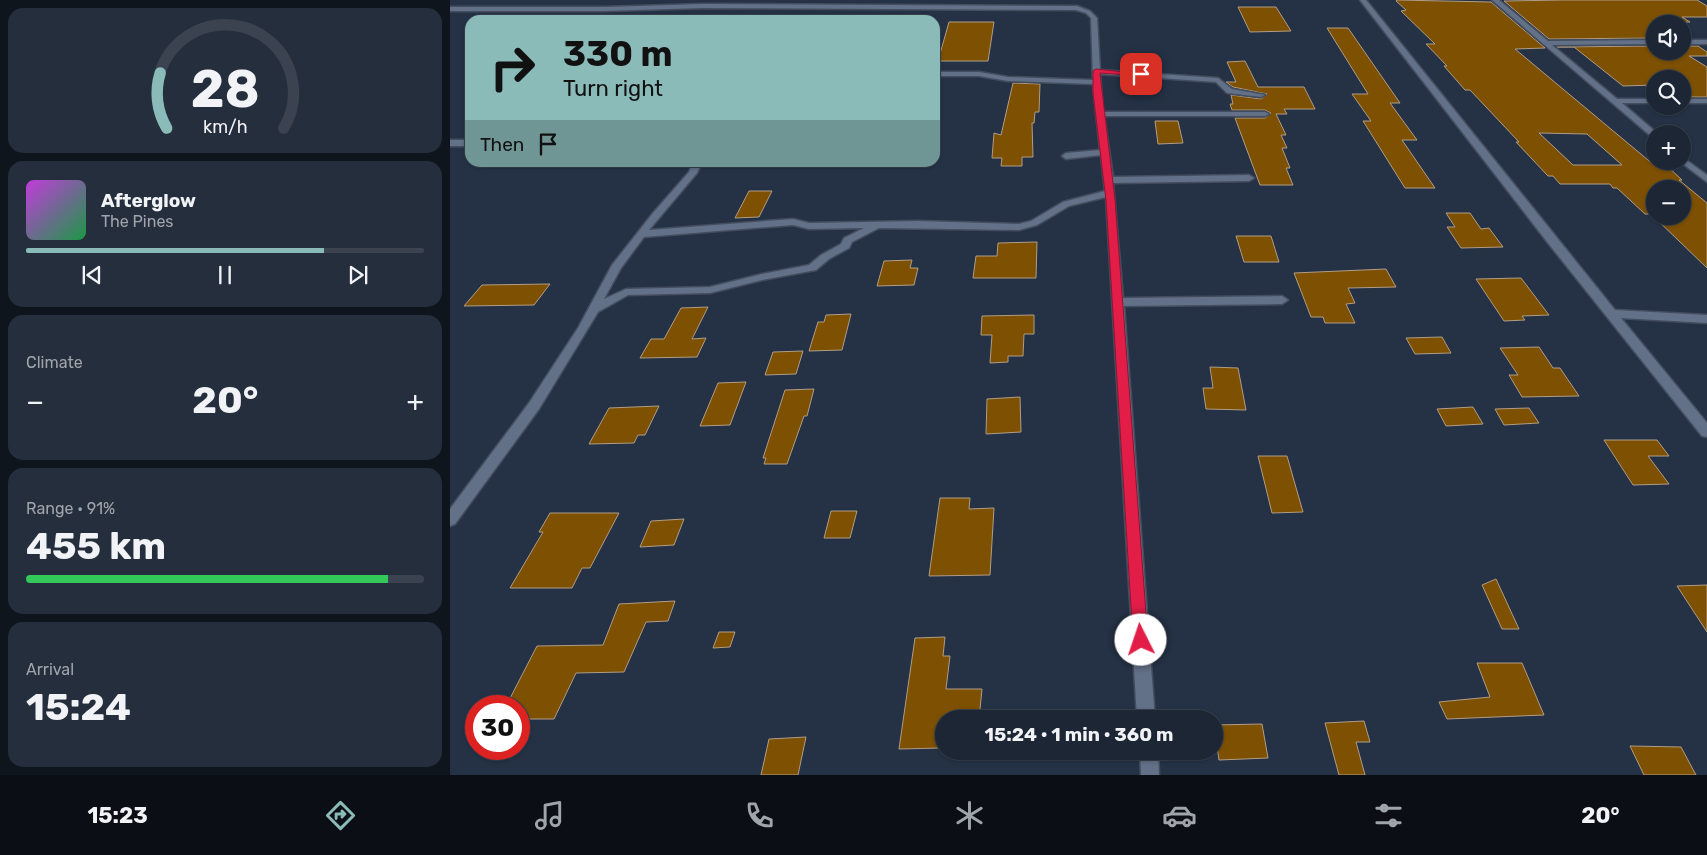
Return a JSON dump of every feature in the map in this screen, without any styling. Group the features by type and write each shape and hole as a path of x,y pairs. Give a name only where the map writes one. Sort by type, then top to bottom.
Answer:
{"street":[{"path":"1363,0 1611,314 1707,432"},
{"path":"1495,0 1646,128"},
{"path":"450,9 788,3 1077,8 1088,12 1094,18 1096,82 1110,193 1145,710"},
{"path":"1546,43 1646,42"},
{"path":"1691,42 1707,42"},
{"path":"1096,71 1112,74 1218,80 1230,91 1261,95"},
{"path":"940,74 979,74 1008,80 1096,82"},
{"path":"1614,101 1646,101"},
{"path":"1691,101 1707,101"},
{"path":"1100,114 1265,114"},
{"path":"450,144 465,143"},
{"path":"1066,156 1104,152"},
{"path":"1691,166 1707,179"},
{"path":"450,520 534,406 593,310 616,267 641,234 693,173 696,167"},
{"path":"1108,180 1248,178"},
{"path":"641,234 770,225 786,222 808,226 878,224 1019,228 1034,223 1066,204 1110,193"},
{"path":"593,310 626,292 710,290 762,277 812,268 825,256 845,246 848,240 878,224"},
{"path":"1118,302 1282,300"},
{"path":"1611,314 1707,319"},
{"path":"1149,760 1150,775"}],"building":[{"path":"1397,0 1491,2 1545,48 1515,49 1646,158 1646,170 1671,170 1682,180 1646,180 1646,214 1610,184 1560,184 1553,176 1548,176 1470,90 1465,90 1444,66 1447,66 1426,44 1435,44 1401,11 1406,10","holes":["1539,133 1587,134 1622,165 1573,165"]},
{"path":"1697,0 1707,6 1707,17 1646,15 1646,38 1549,39 1504,1"},
{"path":"1238,7 1276,7 1291,31 1250,32"},
{"path":"949,22 994,22 988,61 940,61 940,54"},
{"path":"1327,28 1348,28 1400,103 1390,103 1417,140 1402,140 1435,188 1405,188 1363,121 1371,121 1352,94 1368,94"},
{"path":"1646,46 1646,60 1691,60 1691,57 1707,67 1707,97 1691,97 1691,70 1646,70 1646,85 1623,86 1574,47 1557,47"},
{"path":"1691,46 1698,46 1707,52 1707,56 1691,56"},
{"path":"1245,61 1258,87 1304,87 1315,109 1284,109 1287,114 1276,114 1286,135 1281,135 1287,148 1282,148 1290,168 1286,168 1293,185 1260,185 1235,118 1265,118 1271,113 1265,110 1232,110 1230,104 1233,104 1231,95 1261,99 1267,94 1233,87 1226,82 1236,82 1227,62"},
{"path":"1013,83 1040,84 1039,112 1035,112 1034,123 1032,123 1033,157 1022,157 1022,166 1001,166 1002,158 992,158 994,133 1001,135"},
{"path":"1155,121 1178,121 1183,143 1158,144"},
{"path":"1691,190 1707,203 1707,268 1662,225 1691,225"},
{"path":"749,191 772,191 759,217 735,218"},
{"path":"1446,213 1470,213 1481,229 1489,228 1503,247 1461,248 1447,227 1455,227"},
{"path":"1236,236 1271,236 1279,262 1244,262"},
{"path":"1037,242 1036,278 973,278 976,256 997,256 998,243"},
{"path":"912,260 910,268 918,268 914,285 877,286 884,261"},
{"path":"1386,269 1396,287 1348,288 1355,303 1346,304 1355,323 1325,323 1323,317 1311,317 1294,273"},
{"path":"1521,278 1549,315 1522,316 1525,320 1504,321 1476,279"},
{"path":"550,284 534,305 464,306 482,285"},
{"path":"708,307 692,339 706,338 697,357 640,358 651,339 664,339 681,308"},
{"path":"851,314 842,350 809,351 818,322 824,322 826,315"},
{"path":"1034,315 1034,334 1024,334 1023,356 1008,356 1008,362 990,363 992,335 981,335 982,316"},
{"path":"1442,337 1451,353 1415,354 1406,338"},
{"path":"1539,347 1553,368 1560,368 1579,396 1522,397 1509,375 1518,375 1500,348"},
{"path":"803,351 796,374 765,375 773,352"},
{"path":"1210,367 1238,368 1246,410 1206,409 1203,388 1213,388"},
{"path":"746,382 730,425 700,426 718,383"},
{"path":"814,389 807,416 804,416 787,464 764,464 766,458 763,458 785,390"},
{"path":"1020,397 1021,432 986,434 987,399"},
{"path":"659,406 645,435 638,435 634,443 589,444 609,408"},
{"path":"1473,407 1483,424 1446,426 1437,409"},
{"path":"1529,408 1539,423 1504,425 1495,409"},
{"path":"1604,440 1657,440 1669,456 1648,456 1669,484 1633,485"},
{"path":"1258,456 1287,456 1303,512 1272,513"},
{"path":"940,498 970,498 969,509 994,508 990,575 929,576"},
{"path":"831,511 857,511 850,538 824,538"},
{"path":"550,513 619,513 590,568 582,568 572,588 510,588 543,532 539,532"},
{"path":"684,519 674,545 640,547 651,521"},
{"path":"1496,579 1519,629 1502,629 1482,585"},
{"path":"1707,585 1707,632 1677,586"},
{"path":"675,601 668,621 646,622 624,672 576,673 554,719 530,719 530,695 512,695 537,646 603,645 619,604"},
{"path":"719,632 735,632 730,647 713,648"},
{"path":"945,637 943,656 950,656 946,689 982,689 980,710 935,710 935,748 899,749 915,638"},
{"path":"1477,663 1522,663 1544,715 1447,719 1439,702 1490,697"},
{"path":"1364,721 1370,742 1356,742 1365,775 1339,775 1325,723"},
{"path":"1262,724 1268,758 1223,760 1223,725"},
{"path":"806,737 798,775 761,775 769,739"},
{"path":"1630,746 1681,747 1696,775 1644,775"}],"route":[{"path":"1141,74 1112,74 1096,71 1097,93 1111,200 1141,640"}]}
